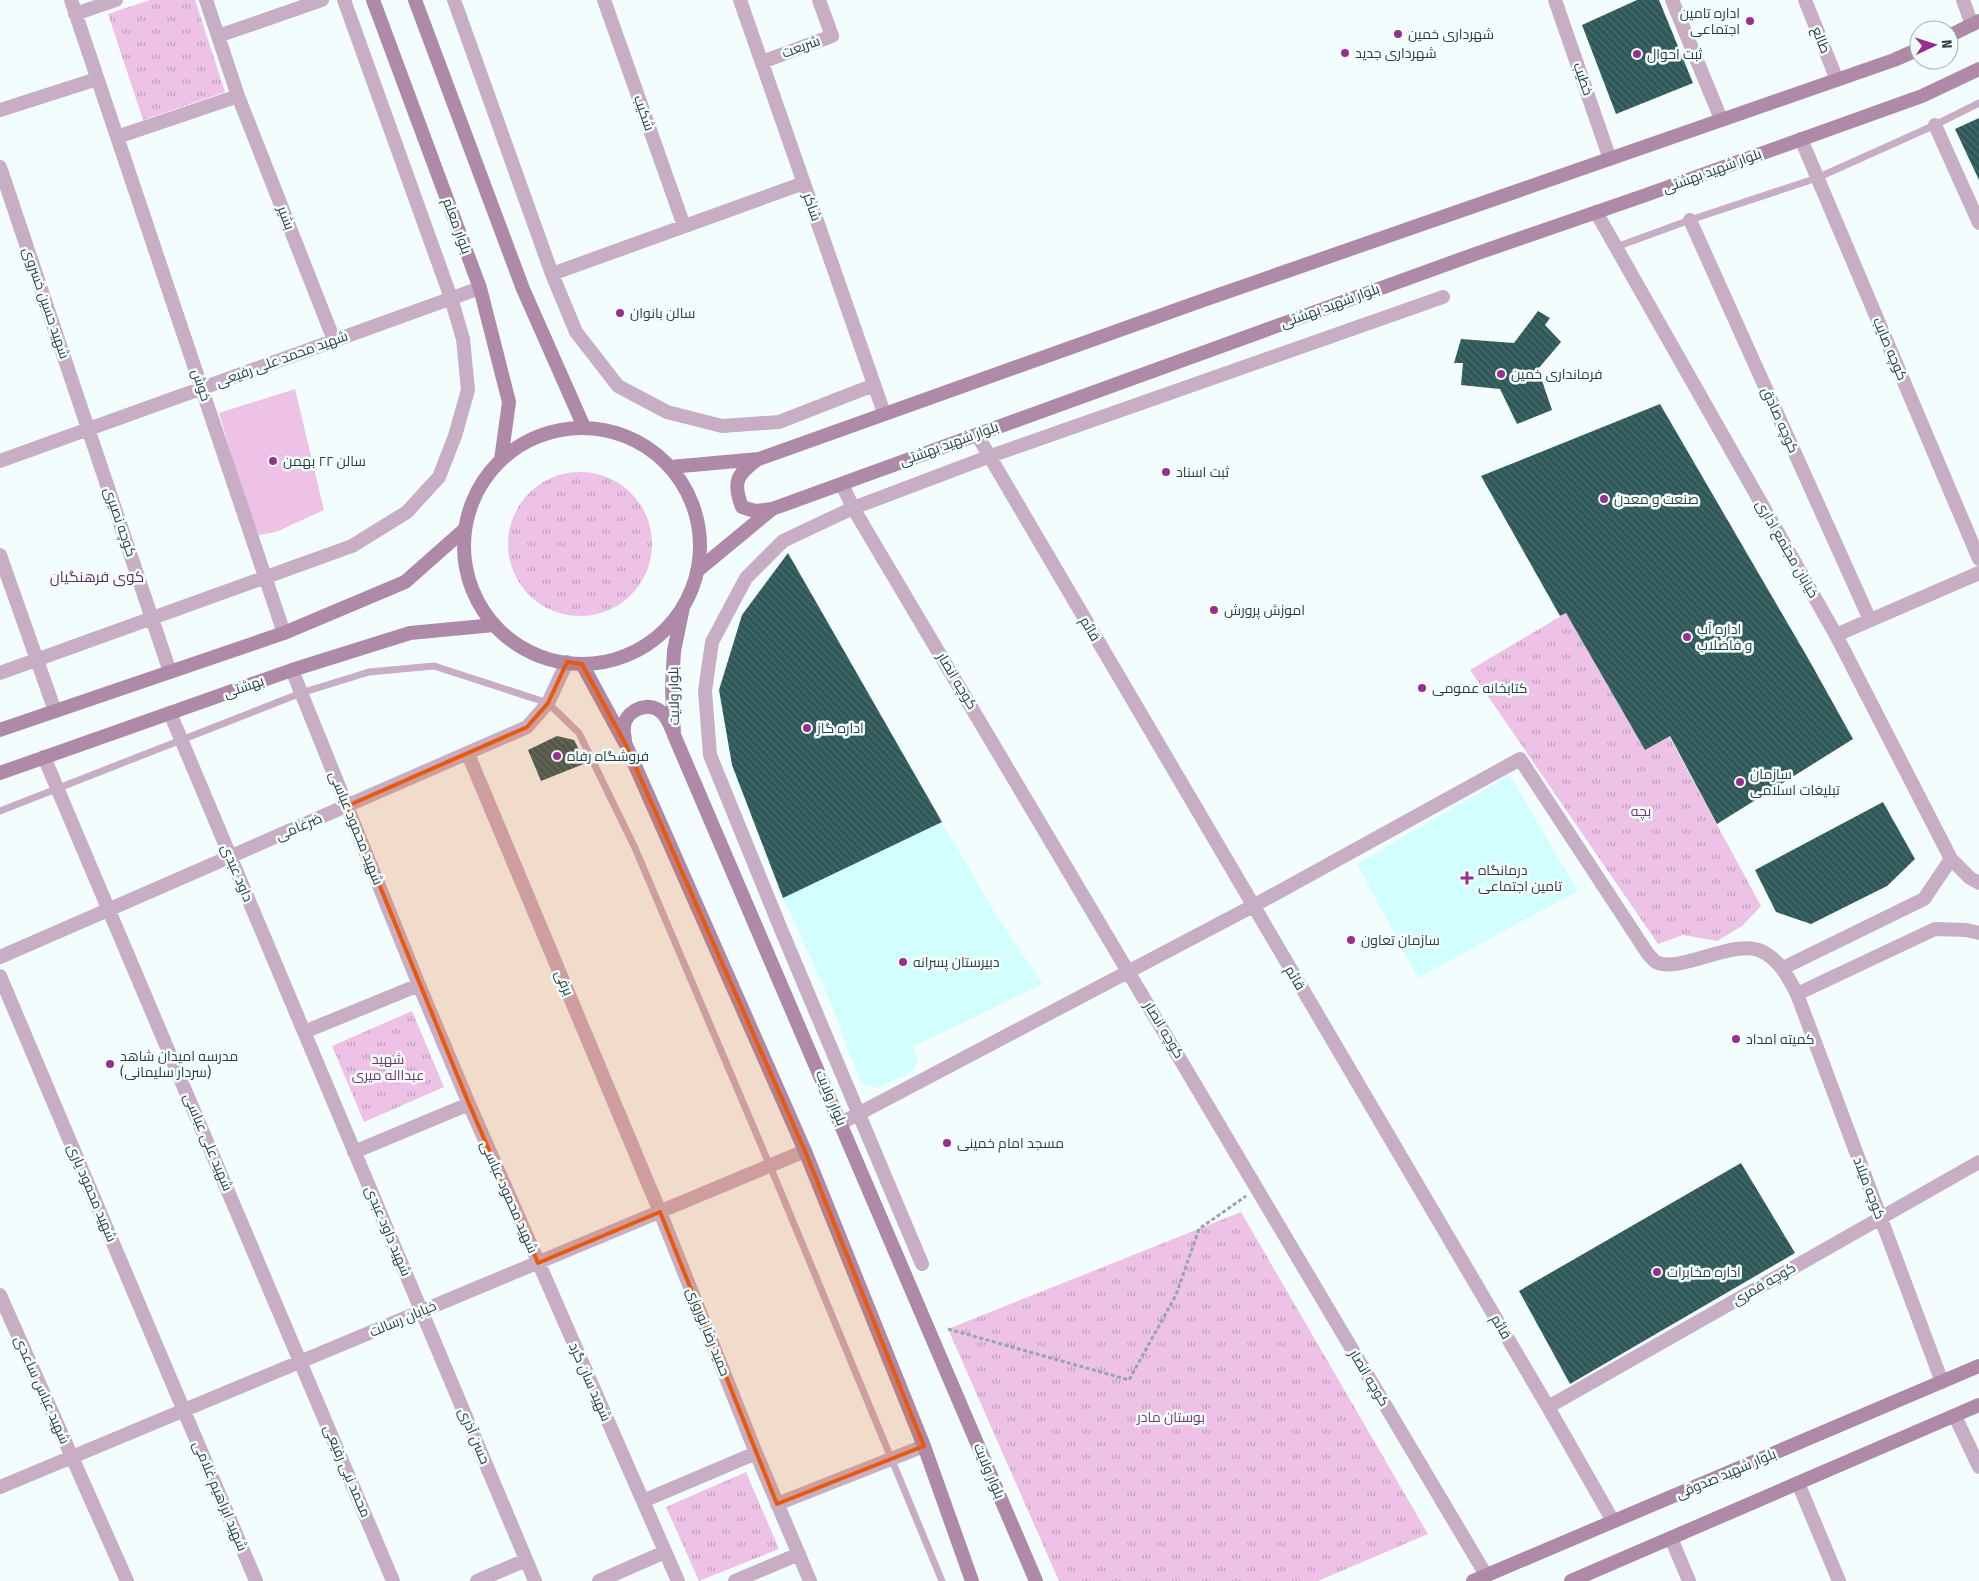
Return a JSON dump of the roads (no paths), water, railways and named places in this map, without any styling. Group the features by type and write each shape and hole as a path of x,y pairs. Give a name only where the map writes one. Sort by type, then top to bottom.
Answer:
{"main road":[{"name":"بلوار معلم","path":"373,0 480,288 509,402 501,460"},
{"path":"415,0 523,289 584,427"},
{"path":"1959,31 1976,23"},
{"path":"670,467 759,459 1200,301 1909,53"},
{"name":"بلوار شهید بهشتی","path":"697,571 772,509 1478,253 1922,96 1979,69"},
{"path":"584,427 616,432 645,446 670,467 688,494 697,518 700,544 697,571 692,590 683,607 656,638 621,658 582,664 542,657 516,644 494,625 479,604 469,581 464,556 465,529 472,503 484,480 501,460 519,446 539,435 561,429 584,427"},
{"path":"759,459 741,472 735,490 742,507 755,511 772,509"},
{"path":"0,730 284,633 405,582 465,529"},
{"name":"بلوار ولایت","path":"683,607 673,660 674,734 1036,1581"},
{"name":"بهشتی","path":"0,773 292,670 410,633 494,625"},
{"path":"582,664 626,745 805,1151 924,1446 972,1581"},
{"path":"626,745 623,727 630,714 642,707 657,709 667,719 674,734"},
{"name":"بلوار شهید صدوقی","path":"1479,1578 1979,1366"},
{"path":"1571,1581 1979,1405"}],"street":[{"path":"71,0 75,14 116,0"},
{"name":"بشیر","path":"206,0 238,96 334,340"},
{"path":"218,36 322,0"},
{"path":"0,673 352,546 407,512 439,477 455,436 468,390 463,339 452,298 344,0"},
{"path":"454,0 552,274 576,332 618,386 667,412 722,426 780,422 874,385"},
{"name":"شکیب","path":"604,0 684,226"},
{"name":"شاکر","path":"740,0 884,413"},
{"name":"شریعت","path":"762,62 832,36 820,0"},
{"name":"خطیب","path":"1555,0 1610,159"},
{"path":"1672,0 1721,119"},
{"name":"طالع","path":"1805,0 1837,80"},
{"path":"1963,0 1976,23"},
{"name":"خوش","path":"75,14 284,633"},
{"path":"0,110 97,79"},
{"path":"117,137 238,96"},
{"path":"1935,125 1979,223"},
{"name":"کوچه صایب","path":"1801,139 1979,559"},
{"name":"شهید حسین خسروی","path":"1,174 88,429"},
{"path":"552,274 804,183"},
{"name":"خیابان مجتمع اداری","path":"1596,212 1836,635 1952,859 1970,878 1979,883"},
{"name":"کوچه صادق","path":"1690,220 1870,620"},
{"name":"شهید محمد علی رفیعی","path":"0,461 480,288"},
{"path":"922,1264 776,918 710,755 705,691 712,642 746,578 782,541 853,508 988,457 1443,297"},
{"name":"کوچه نصیری","path":"88,429 170,672"},
{"name":"قائم","path":"976,434 1548,1407 1613,1522"},
{"name":"کوچه انصار","path":"842,484 853,508 1257,1188 1479,1578"},
{"path":"0,555 55,711"},
{"path":"1836,635 1979,573"},
{"name":"ضرغامی","path":"0,957 527,727 548,703 567,662"},
{"name":"شهید محمود عباسی","path":"292,670 469,1104 538,1263"},
{"name":"داود عبدی","path":"170,713 354,1152"},
{"name":"برفی","path":"468,754 660,1212"},
{"name":"شهید علی عباسی","path":"44,757 301,1362"},
{"path":"841,1123 1254,906 1520,759 1648,954 1656,962 1669,965 1743,948 1760,950 1783,968 1924,899 1952,859"},
{"path":"1797,994 1935,929 1966,930 1979,933"},
{"name":"کوچه میلاد","path":"1783,968 1797,994 1942,1382"},
{"name":"شهید محمود یاری","path":"0,976 184,1411"},
{"path":"304,1032 420,985"},
{"path":"354,1152 469,1104"},
{"name":"خیابان رسالت","path":"0,1487 805,1151"},
{"name":"شهید داود عبدی","path":"354,1152 422,1311"},
{"name":"کوچه قمری","path":"1548,1407 1979,1162"},
{"name":"حمید رضا نوروزی","path":"660,1212 798,1554"},
{"name":"شهید سان گرد","path":"538,1263 678,1581"},
{"name":"شهید عباس ساعدی","path":"0,1295 127,1581"},
{"name":"حسن آذری","path":"422,1311 535,1581"},
{"name":"محمد نبی رفیعی","path":"301,1362 393,1581"},
{"name":"شهید ابراهیم غلامی","path":"184,1411 256,1581"},
{"path":"1955,1416 1979,1467"},
{"path":"778,1504 924,1446"},
{"path":"643,1501 756,1453"},
{"path":"1798,1483 1839,1581"},
{"path":"1671,1538 1689,1581"},
{"path":"599,1581 665,1552"},
{"path":"736,1581 798,1554 810,1581"},
{"path":"477,1581 526,1560"}],"lane":[{"path":"1616,247 1690,220 1817,178 1935,125 1979,102"},
{"path":"0,811 302,693 369,672 434,666 548,703 579,733 635,848 770,1166 942,1581"}],"place":[{"name":"اداره تامین اجتماعی","path":"1750,21"},
{"name":"شهرداری خمین","path":"1398,34"},
{"name":"شهرداری جدید","path":"1345,53"},
{"name":"ثبت احوال","path":"1637,54"},
{"name":"سالن بانوان","path":"620,313"},
{"name":"فرمانداری خمین","path":"1501,374"},
{"name":"سالن ۲۲ بهمن","path":"273,461"},
{"name":"ثبت اسناد","path":"1166,472"},
{"name":"صنعت و معدن","path":"1604,499"},
{"name":"اموزش پرورش","path":"1214,610"},
{"name":"اداره آب و فاضلاب","path":"1687,637"},
{"name":"کتابخانه عمومی","path":"1422,688"},
{"name":"اداره گاز","path":"807,728"},
{"name":"فروشگاه رفاه","path":"557,756"},
{"name":"سازمان تبلیغات اسلامی","path":"1740,782"},
{"name":"درمانگاه تامین اجتماعی","path":"1467,878"},
{"name":"سازمان تعاون","path":"1351,940"},
{"name":"دبیرستان پسرانه","path":"903,962"},
{"name":"کمیته امداد","path":"1736,1039"},
{"name":"مدرسه امیدان شاهد (سردار سلیمانی)","path":"110,1064"},
{"name":"مسجد امام خمینی","path":"947,1143"},
{"name":"اداره مخابرات","path":"1657,1272"}],"district":[{"name":"کوی فرهنگیان","path":"97,577"}],"park label":[{"name":"بچه","path":"1641,811"},
{"name":"شهید عبدااله میری","path":"388,1068"},
{"name":"بوستان مادر","path":"1171,1417"}]}
